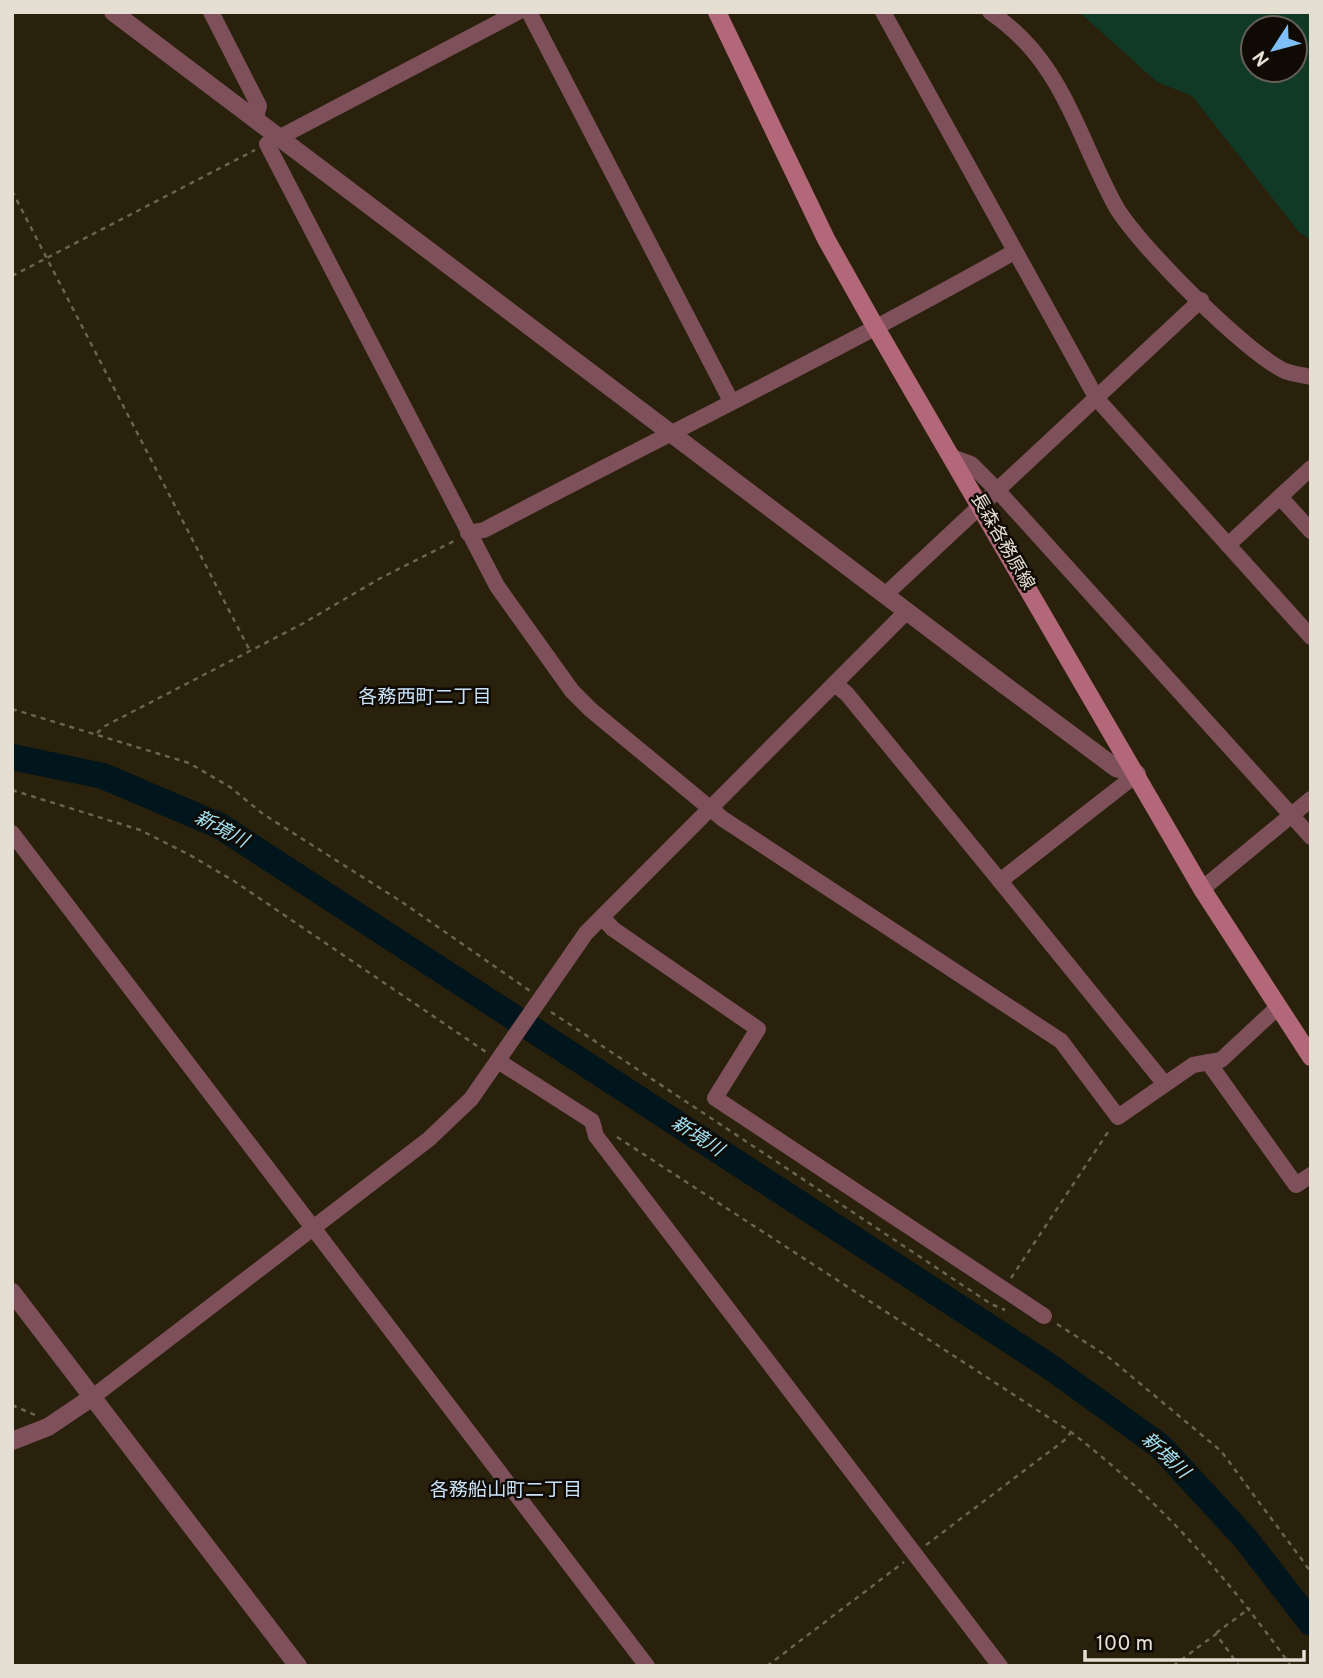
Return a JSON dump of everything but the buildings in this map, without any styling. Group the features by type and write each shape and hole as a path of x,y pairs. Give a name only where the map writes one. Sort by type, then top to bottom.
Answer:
{"main road":[{"name":"長森各務原線","path":"717,12 826,239 877,329 1202,889 1311,1057"}],"street":[{"path":"113,12 255,120 272,140 672,431 1116,768 1137,774"},
{"path":"211,12 259,106 255,120"},
{"path":"272,140 519,12"},
{"path":"529,12 731,401"},
{"path":"883,12 1097,399 1311,637"},
{"path":"990,12 1016,29 1037,51 1059,87 1116,207 1155,256 1254,350 1285,371 1311,377"},
{"path":"272,140 496,586 572,691 613,730 712,810 1061,1041 1118,1117 1192,1065 1221,1060 1278,1007"},
{"path":"468,533 484,530 672,431 877,329 1014,252"},
{"path":"886,594 982,508 1201,300"},
{"path":"953,457 971,464 998,491 1311,837"},
{"path":"1228,545 1311,468"},
{"path":"1280,497 1311,531"},
{"path":"12,1441 48,1427 94,1396 429,1139 471,1099 567,956 602,917 712,810 907,611"},
{"path":"835,684 847,694 1164,1083"},
{"path":"1000,881 1137,774"},
{"path":"1202,889 1311,799"},
{"path":"12,833 647,1666"},
{"path":"602,917 613,929 758,1029 715,1098 1044,1316"},
{"path":"498,1061 592,1121 596,1136 1000,1666"},
{"path":"1208,1062 1296,1185 1311,1175"},
{"path":"12,1292 298,1666"}],"path":[{"path":"12,276 272,140"},
{"path":"12,191 249,649"},
{"path":"97,733 105,726 249,649 302,624 379,579 468,533"},
{"path":"12,709 189,763 230,786 262,814 402,902 535,1004 545,1008 991,1304 1008,1311"},
{"path":"12,790 141,830 188,854 234,881 498,1061"},
{"path":"1004,1290 1118,1117"},
{"path":"615,1136 1071,1432 1116,1467 1179,1526 1250,1608 1292,1666"},
{"path":"1044,1316 1107,1356 1221,1451 1311,1572"},
{"path":"12,1405 36,1416 48,1427"},
{"path":"767,1666 1066,1439 1071,1432"},
{"path":"1173,1666 1250,1608"},
{"path":"1216,1634 1239,1666"}],"green space":[{"path":"1079,12 1311,12 1311,240 1299,232 1192,96 1157,82"}],"waterway":[{"name":"新境川","path":"12,757 103,776 220,826 1049,1366 1160,1446 1244,1537 1311,1623"}],"district":[{"name":"各務西町二丁目","path":"425,698"},
{"name":"各務船山町二丁目","path":"506,1491"}]}
